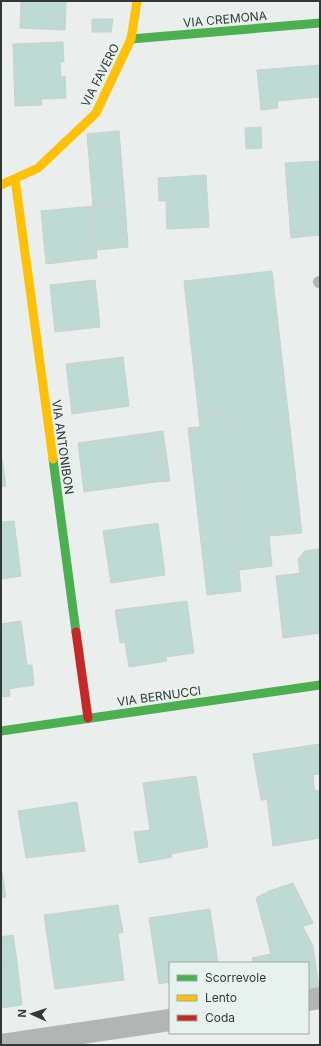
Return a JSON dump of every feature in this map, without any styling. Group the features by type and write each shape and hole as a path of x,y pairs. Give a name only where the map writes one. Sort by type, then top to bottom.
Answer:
{"street":[{"name":"VIA FAVERO","path":"1,185 38,168 96,113 131,39 137,1"},
{"name":"VIA CREMONA","path":"131,39 320,23"},
{"name":"VIA ANTONIBON","path":"15,179 88,718"},
{"name":"VIA BERNUCCI","path":"1,731 320,685"},
{"path":"309,1000 320,998"},
{"path":"1,1045 169,1020"}],"building":[{"path":"21,1 66,1 65,30 20,28"},
{"path":"92,19 113,19 111,32 92,32"},
{"path":"63,42 64,62 60,62 61,77 65,76 66,98 41,99 42,105 15,106 13,44"},
{"path":"320,65 320,97 277,101 278,108 261,110 257,70"},
{"path":"261,127 262,148 246,149 245,128"},
{"path":"119,131 125,204 93,206 87,134"},
{"path":"319,161 320,235 291,238 285,163"},
{"path":"206,175 209,227 167,229 166,201 159,201 158,178"},
{"path":"125,204 128,247 97,250 93,206"},
{"path":"93,206 97,258 46,264 41,211"},
{"path":"272,271 302,533 269,536 272,566 239,570 223,414 199,417 184,281"},
{"path":"95,280 100,327 55,332 50,285"},
{"path":"123,357 129,406 72,414 66,364"},
{"path":"223,414 241,591 207,595 188,428 200,427 199,417"},
{"path":"163,431 170,481 155,482 152,458 159,457 156,432"},
{"path":"156,432 159,457 152,458 149,433"},
{"path":"149,433 155,482 84,492 78,443"},
{"path":"1,453 6,486 1,487"},
{"path":"14,521 21,576 1,579 1,522"},
{"path":"158,523 165,575 111,583 103,531"},
{"path":"320,549 320,571 300,574 298,559 305,551"},
{"path":"320,571 320,633 283,638 276,576"},
{"path":"187,601 194,653 166,657 167,661 129,667 125,642 120,643 115,610"},
{"path":"21,621 27,665 32,665 34,685 9,689 10,696 1,697 1,624"},
{"path":"320,744 320,774 313,775 314,786 262,796 263,800 261,800 253,754"},
{"path":"196,776 208,847 171,854 172,857 139,863 134,832 150,830 143,783"},
{"path":"314,786 315,791 320,790 320,838 273,846 267,799 263,800 262,796"},
{"path":"77,802 85,851 26,858 18,811"},
{"path":"1,866 6,897 1,898"},
{"path":"293,883 313,923 292,930 289,916 268,922 273,950 270,950 256,898 269,891"},
{"path":"118,905 123,932 118,934 124,980 55,989 44,915"},
{"path":"210,909 218,962 169,962 169,982 159,984 149,918"},
{"path":"289,916 292,930 303,927 313,946 319,987 309,988 309,962 253,962 252,958 271,954 270,950 273,950 268,922"},
{"path":"13,935 17,961 1,963 1,937"},
{"path":"17,961 22,1005 1,1008 1,963"}],"traffic: fast":[{"path":"131,39 320,23"},
{"path":"53,459 76,632"},
{"path":"1,731 320,685"}],"traffic: slow":[{"path":"1,185 38,168 96,113 131,39 137,1"},
{"path":"15,179 53,459"}],"traffic: jam":[{"path":"76,632 88,718"}]}
